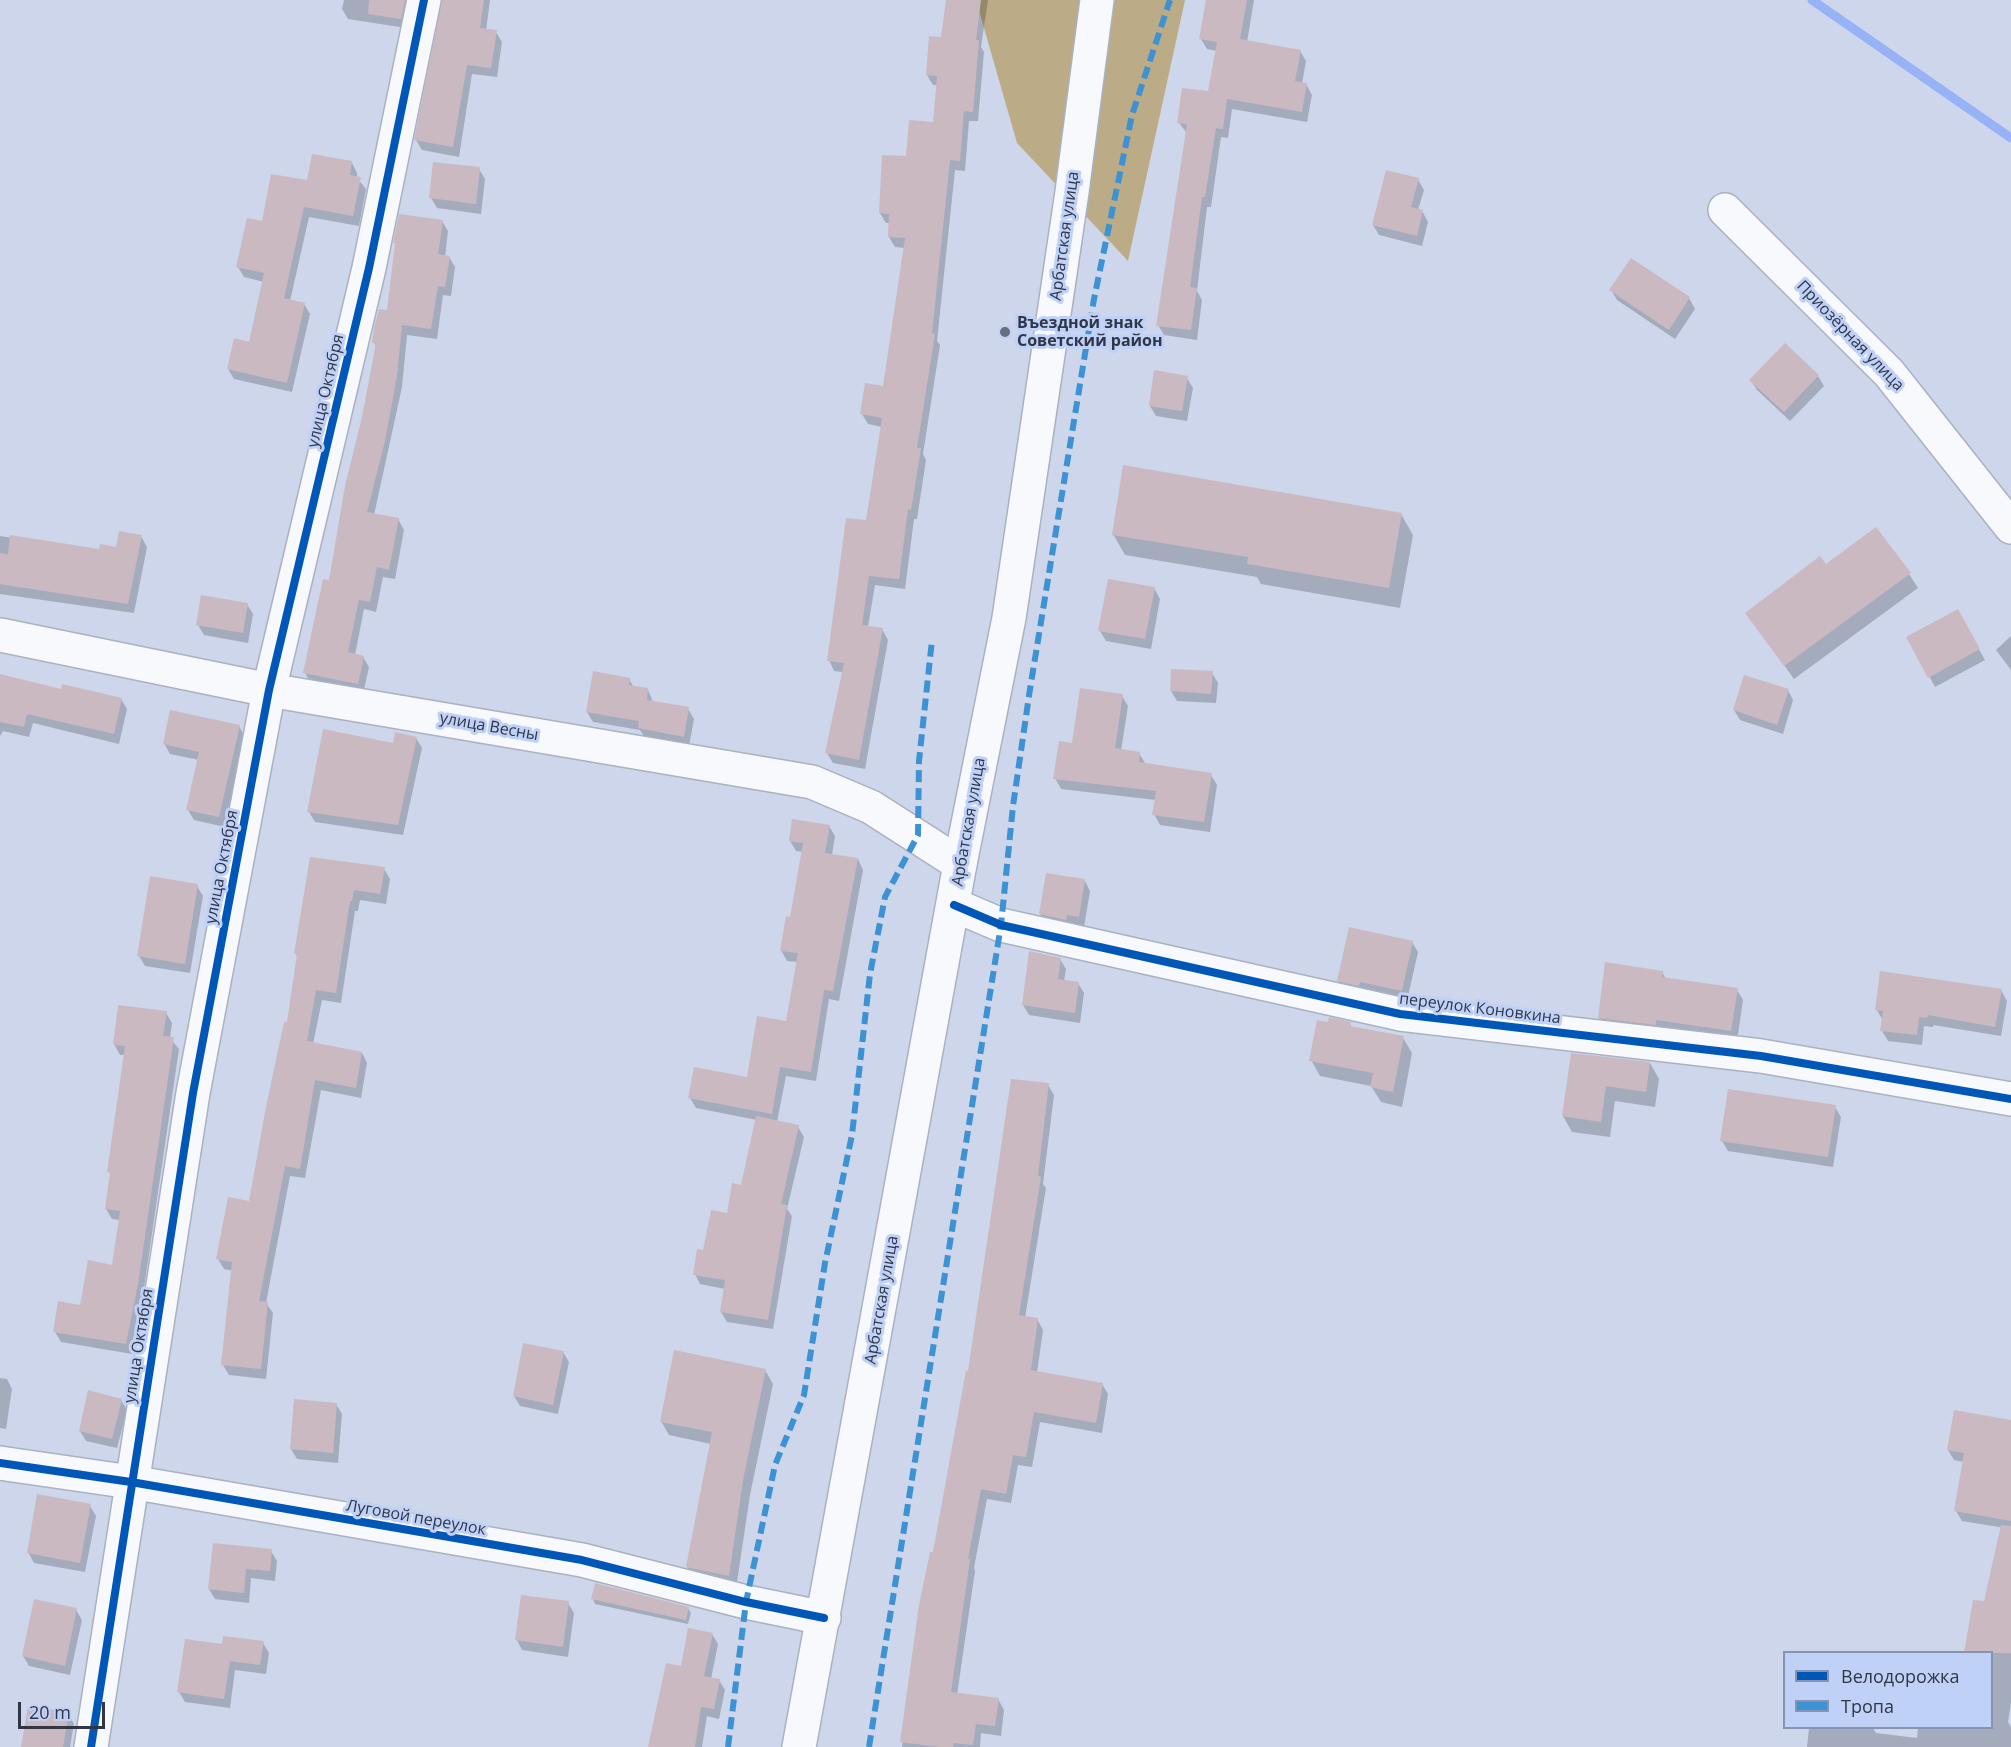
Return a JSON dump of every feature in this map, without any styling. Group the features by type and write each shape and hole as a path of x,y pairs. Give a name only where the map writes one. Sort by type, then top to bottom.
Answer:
{"street":[{"name":"улица Октября","path":"91,1747 193,1093 269,690 369,268 424,0"},
{"name":"Арбатская улица","path":"799,1747 960,864 1009,618 1072,192 1097,0"},
{"name":"Приозёрная улица","path":"1725,210 1889,373 2011,527"},
{"name":"улица Весны","path":"0,635 269,690 812,782 871,807 960,864"},
{"name":"переулок Коновкина","path":"954,905 1001,925 1400,1014 1761,1056 2011,1099"},
{"name":"Луговой переулок","path":"0,1463 131,1482 582,1560 746,1602 824,1618"}],"shaded area":[{"path":"976,0 1185,0 1128,261 1017,143"}],"building":[{"path":"369,0 405,0 401,19 368,14"},
{"path":"442,0 484,0 480,28 497,30 491,68 467,65 453,147 414,140"},
{"path":"946,0 981,0 976,40 979,40 973,112 964,111 960,161 950,160 932,333 935,334 917,448 921,448 911,510 908,509 899,579 869,576 862,625 883,628 859,760 825,753 844,663 827,661 846,518 866,520 882,418 860,414 865,383 883,386 905,238 888,237 889,214 879,213 882,155 906,156 909,120 933,122 937,76 926,75 929,36 941,37"},
{"path":"1206,0 1247,0 1240,39 1301,50 1295,81 1307,83 1302,112 1227,99 1223,129 1216,128 1205,197 1202,197 1190,287 1197,288 1191,330 1156,326 1187,124 1177,123 1182,88 1208,91 1217,42 1199,39"},
{"path":"312,154 352,161 350,175 361,177 353,216 304,207 284,298 305,303 287,383 227,369 234,338 249,342 264,273 236,267 247,218 262,221 271,174 307,180"},
{"path":"433,162 480,167 476,204 429,198"},
{"path":"1386,170 1419,178 1411,207 1423,210 1417,236 1372,225"},
{"path":"399,214 443,220 438,254 450,256 445,287 438,286 431,329 402,325 397,376 385,441 367,512 399,518 389,570 377,567 370,602 359,600 348,652 364,656 358,684 303,673 323,579 329,580 345,486 362,417 376,343 372,343 374,328 379,309 387,310 395,243 393,243"},
{"path":"1631,258 1690,297 1669,330 1609,290"},
{"path":"1785,343 1819,375 1784,412 1749,380"},
{"path":"1154,370 1188,376 1182,411 1149,406"},
{"path":"1123,465 1402,513 1389,588 1247,564 1248,557 1112,535"},
{"path":"1876,527 1911,573 1784,666 1745,613 1820,556 1826,564"},
{"path":"119,531 142,535 128,604 0,584 0,553 8,554 10,535 99,549 100,544 116,547"},
{"path":"1108,579 1155,587 1145,639 1098,631"},
{"path":"201,595 248,603 243,633 196,625"},
{"path":"1958,609 1980,649 1928,678 1906,637"},
{"path":"1171,669 1213,671 1211,694 1170,691"},
{"path":"593,671 630,678 629,685 648,688 647,700 689,707 684,737 638,728 639,721 586,712"},
{"path":"0,674 61,689 62,684 122,698 114,734 27,714 24,727 0,722"},
{"path":"1744,675 1789,689 1777,725 1733,710"},
{"path":"1080,688 1123,694 1115,748 1140,752 1139,762 1212,773 1204,822 1152,815 1156,791 1053,779 1059,741 1072,743"},
{"path":"170,710 240,725 219,817 186,810 199,752 163,744"},
{"path":"323,729 393,743 395,732 417,737 398,825 307,812"},
{"path":"792,819 830,825 825,853 858,858 833,991 824,990 811,1072 780,1067 772,1114 688,1098 694,1067 747,1077 757,1016 786,1021 798,953 780,951 786,916 790,917 803,843 789,841"},
{"path":"310,857 385,867 380,894 354,890 352,901 350,901 336,993 316,990 307,1041 362,1052 356,1088 315,1080 300,1169 285,1166 259,1301 268,1302 261,1369 221,1365 232,1262 216,1259 228,1197 249,1201 284,1022 287,1022 297,954 294,954"},
{"path":"1046,873 1085,879 1079,917 1067,915 1066,920 1039,914"},
{"path":"150,876 198,884 185,964 137,956"},
{"path":"1349,927 1413,941 1402,991 1360,982 1359,986 1337,981"},
{"path":"1029,951 1061,958 1058,979 1079,982 1075,1013 1022,1005"},
{"path":"1605,962 1663,971 1662,977 1738,988 1731,1031 1656,1020 1656,1025 1598,1018"},
{"path":"1880,971 2002,989 1995,1027 1928,1015 1927,1018 1919,1017 1917,1035 1880,1031 1883,1011 1875,1010"},
{"path":"118,1005 167,1011 163,1036 174,1037 138,1284 126,1344 53,1332 58,1301 80,1305 88,1260 112,1265 120,1211 105,1209 110,1173 107,1172 125,1046 113,1045"},
{"path":"1329,1017 1351,1022 1350,1026 1404,1036 1393,1092 1370,1087 1373,1073 1309,1061 1317,1020 1328,1022"},
{"path":"1571,1053 1650,1062 1646,1092 1606,1086 1601,1122 1562,1116"},
{"path":"1011,1079 1049,1083 1038,1176 1041,1177 1019,1315 1038,1318 1031,1370 1103,1383 1096,1423 1034,1412 1026,1457 1013,1455 1006,1494 981,1489 968,1559 970,1559 951,1692 999,1698 995,1726 976,1724 973,1745 954,1743 953,1747 940,1747 900,1742 919,1605 930,1552 933,1552 966,1370 968,1371"},
{"path":"1728,1089 1836,1105 1828,1157 1720,1141"},
{"path":"756,1116 799,1125 781,1204 787,1205 768,1320 720,1312 725,1280 693,1275 697,1249 703,1250 711,1210 727,1213 732,1183 741,1185"},
{"path":"523,1343 564,1351 553,1405 513,1396"},
{"path":"674,1350 766,1369 743,1480 729,1576 686,1567 712,1432 660,1422"},
{"path":"88,1390 122,1399 112,1439 79,1431"},
{"path":"294,1399 337,1403 333,1453 290,1449"},
{"path":"1954,1410 2011,1420 2011,1521 1954,1511 1964,1453 1947,1450"},
{"path":"37,1494 91,1504 80,1563 27,1553"},
{"path":"2001,1525 2011,1526 2011,1653 1964,1651 1973,1600 1984,1601"},
{"path":"213,1543 272,1549 270,1571 246,1569 244,1593 208,1589"},
{"path":"595,1583 689,1607 686,1620 591,1599"},
{"path":"521,1595 569,1601 563,1647 515,1640"},
{"path":"34,1599 77,1608 65,1666 22,1656"},
{"path":"688,1628 713,1633 704,1676 720,1679 714,1709 701,1707 695,1747 648,1747 666,1663 681,1666"},
{"path":"223,1636 264,1641 260,1665 230,1661 224,1699 177,1692 185,1639 222,1644"},
{"path":"28,1706 69,1712 63,1747 21,1747"}],"waterway":[{"path":"1812,0 2011,138"}],"marked path":[{"path":"869,1747 1001,925 1013,806 1030,689 1094,299 1132,115 1170,0"},
{"path":"728,1747 746,1602 775,1465 804,1395 825,1263 852,1135 870,974 885,897 918,835 919,761 932,640"}],"cycle path":[{"path":"91,1747 193,1093 269,690 369,268 424,0"},
{"path":"954,905 1001,925 1400,1014 1761,1056 2011,1099"},
{"path":"0,1463 131,1482 582,1560 746,1602 824,1618"}],"place":[{"name":"Въездной знак Советский район","path":"1005,332"}]}
